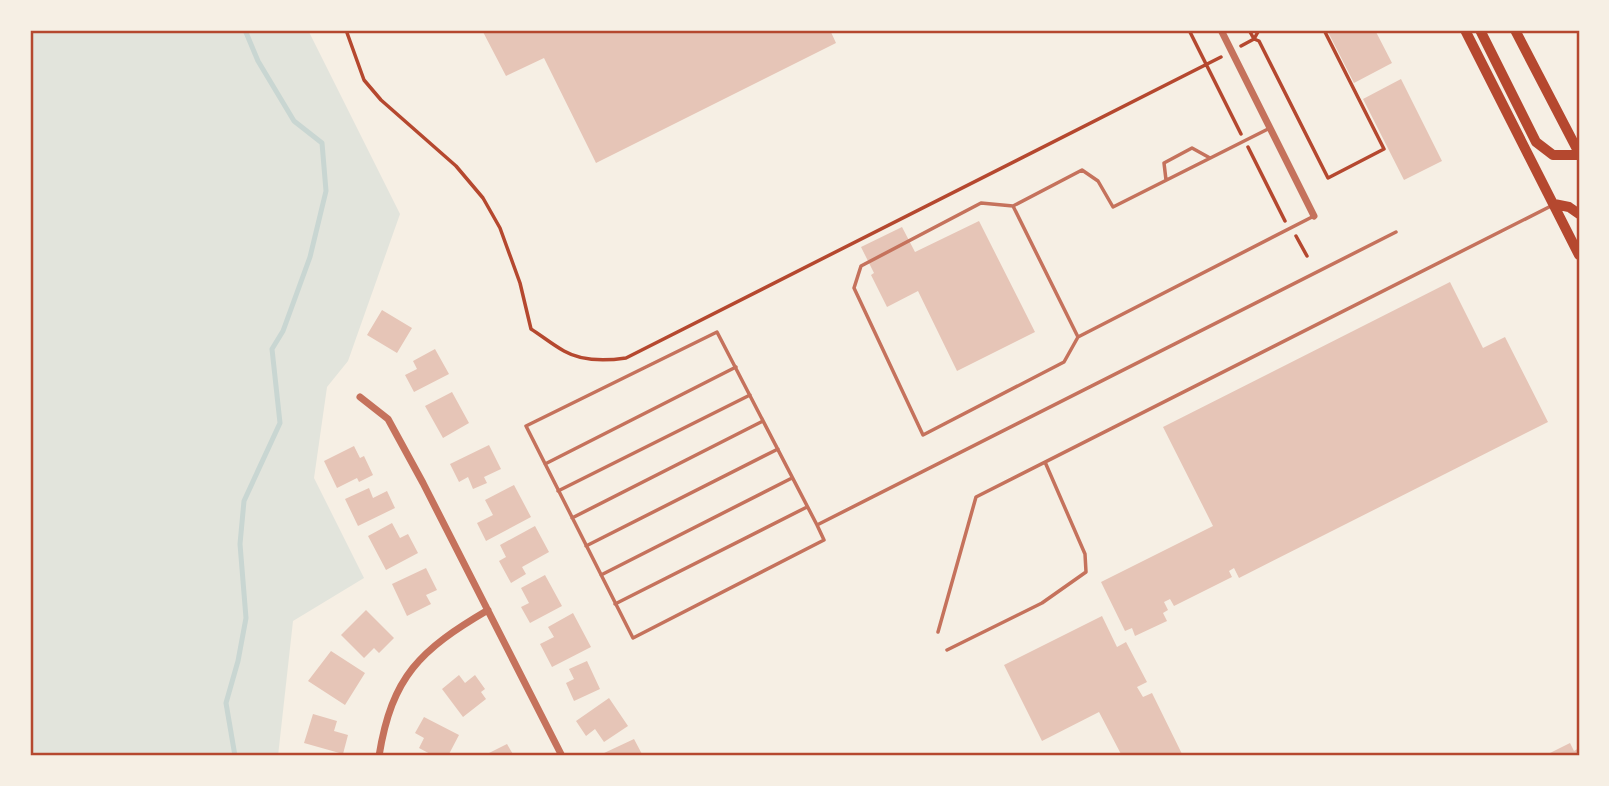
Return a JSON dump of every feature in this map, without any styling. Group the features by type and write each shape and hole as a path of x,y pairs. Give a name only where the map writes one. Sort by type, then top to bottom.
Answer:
{"main road":[{"path":"1465,30 1579,255"},
{"path":"1480,30 1536,142 1553,155 1579,154 1515,30"},
{"path":"1554,204 1569,206 1579,214"}],"street":[{"path":"1221,30 1314,216"},
{"path":"360,397 388,419 424,483 562,756"},
{"path":"379,756 389,710 404,679 429,650 455,629 488,610"}],"lane":[{"path":"1270,128 1113,207 1098,181 1082,170 1013,206 981,203 862,266 854,288 923,435 1064,362 1078,337 1314,216"},
{"path":"1166,180 1164,163 1192,148 1210,158"},
{"path":"938,632 976,497 1554,204"},
{"path":"1013,206 1078,337"},
{"path":"817,525 1396,232"},
{"path":"718,332 808,507 824,540 632,639 526,426 718,332"},
{"path":"545,464 736,367"},
{"path":"558,491 750,396"},
{"path":"572,518 763,421"},
{"path":"586,546 778,449"},
{"path":"947,650 1042,603 1086,572 1085,554 1045,462"},
{"path":"601,575 793,478"},
{"path":"615,604 808,507"}],"path":[{"path":"346,30 364,80 381,100 456,166 483,198 500,228 520,283 531,329 565,352 607,360 626,358 1232,51 1254,39 1259,30"},
{"path":"1249,30 1254,39 1259,41 1328,178 1384,149 1324,30"}],"shaded area":[{"path":"30,30 308,30 400,214 348,361 327,387 314,478 364,578 293,621 278,756 30,756"}],"building":[{"path":"482,30 830,30 836,43 596,163 544,58 506,76"},
{"path":"1327,30 1375,30 1392,63 1354,83"},
{"path":"1401,79 1442,161 1404,180 1363,99"},
{"path":"979,221 1035,332 957,371 918,291 887,307 861,247 902,227 915,252"},
{"path":"1450,282 1483,348 1505,337 1548,422 1239,578 1234,568 1229,571 1232,577 1174,606 1170,599 1164,602 1168,610 1163,613 1167,621 1135,636 1132,628 1125,631 1101,582 1213,526 1163,427"},
{"path":"382,310 412,328 397,353 367,335"},
{"path":"435,349 449,374 414,392 405,375 417,369 413,361"},
{"path":"452,392 469,423 443,438 425,406"},
{"path":"489,445 501,469 484,477 487,483 473,489 468,477 459,482 450,464"},
{"path":"354,446 360,458 364,456 373,475 359,482 357,478 337,488 324,461"},
{"path":"514,485 531,517 486,541 477,523 493,515 485,500"},
{"path":"369,488 373,498 387,491 395,508 358,526 345,499"},
{"path":"392,523 400,538 408,534 418,553 386,570 368,536"},
{"path":"535,526 549,552 522,567 526,574 511,583 499,561 506,557 500,545"},
{"path":"426,568 437,590 426,595 431,604 407,616 392,584"},
{"path":"545,575 562,606 530,623 521,607 529,603 521,588"},
{"path":"366,610 394,638 379,653 374,648 364,658 341,635"},
{"path":"573,613 591,647 552,667 540,644 554,637 548,627"},
{"path":"1102,616 1117,647 1126,642 1147,682 1137,687 1143,697 1152,693 1183,756 1122,756 1099,712 1042,741 1004,665"},
{"path":"331,651 365,673 345,705 308,681"},
{"path":"587,661 600,689 574,701 566,683 574,679 569,669"},
{"path":"459,675 465,683 475,675 485,689 481,692 486,699 463,717 442,689"},
{"path":"609,698 628,726 604,742 595,729 586,736 576,721"},
{"path":"313,714 337,721 334,731 348,735 343,754 304,743"},
{"path":"424,717 459,735 448,756 434,756 419,748 424,738 415,733"},
{"path":"634,739 643,756 603,756 602,754"},
{"path":"1570,743 1574,751 1579,748 1579,756 1544,756"},
{"path":"507,744 514,756 483,756"}],"waterway":[{"path":"235,756 226,703 246,618 240,544 244,501 280,423 272,349 283,331 310,257 326,191 322,143 294,121 258,61 245,30"}]}
